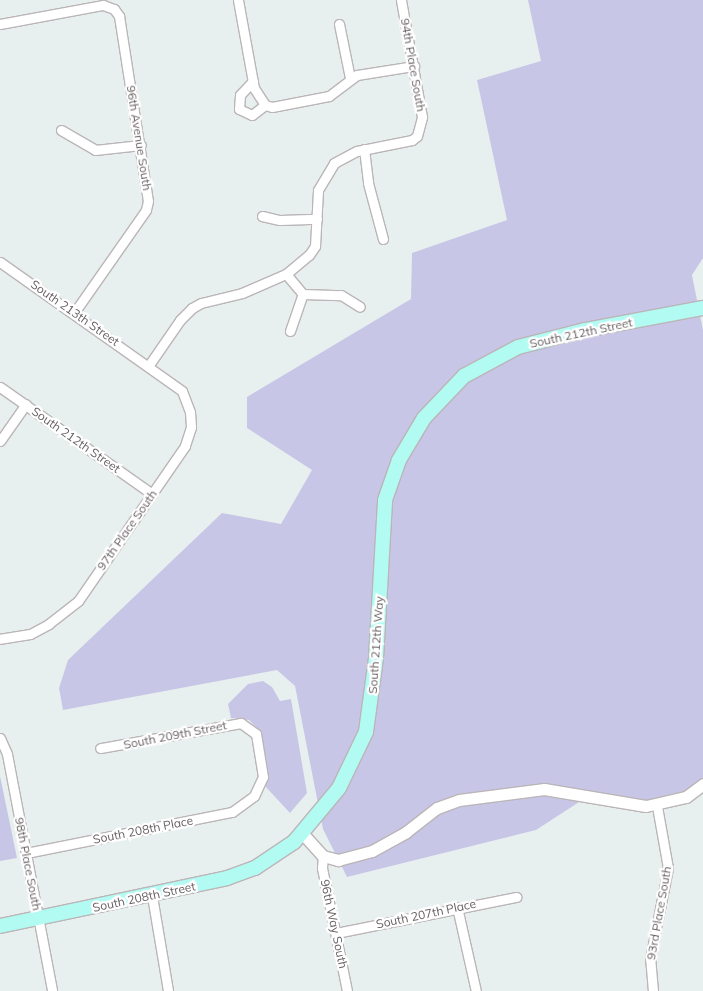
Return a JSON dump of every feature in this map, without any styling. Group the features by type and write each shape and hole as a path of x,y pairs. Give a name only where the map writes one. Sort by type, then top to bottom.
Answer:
{"main road":[{"name":"South 212th Street","path":"424,418 464,376 518,347 578,332 703,308"},
{"name":"South 212th Way","path":"282,852 303,834 339,788 366,732 376,658 385,500 399,460 424,418"},
{"name":"South 208th Street","path":"0,926 152,896 243,873 282,852"}],"street":[{"path":"238,0 254,85 265,106"},
{"name":"94th Place South","path":"364,149 412,140 421,130 422,117 402,0"},
{"name":"96th Avenue South","path":"0,24 109,6 119,16 148,192 146,210 74,313"},
{"path":"339,24 350,78"},
{"path":"254,85 240,95 239,109 252,115 265,106 272,107 329,96 350,78 414,66"},
{"path":"61,130 95,150 141,145"},
{"path":"150,365 180,320 192,308 201,302 242,293 286,274 312,250 317,219 318,190 326,173 344,156 364,149 368,183 383,239"},
{"path":"262,216 280,220 317,219"},
{"name":"South 213th Street","path":"0,262 150,365 182,391 190,412 191,427"},
{"path":"286,274 303,294 342,295 360,307"},
{"path":"290,331 303,294"},
{"name":"South 212th Street","path":"0,387 152,494"},
{"path":"0,441 26,404"},
{"name":"97th Place South","path":"0,639 30,634 49,624 78,601 185,446 191,427"},
{"name":"South 209th Street","path":"100,748 235,723 249,726 258,739 263,769 254,796"},
{"name":"98th Place South","path":"0,738 7,754 52,991"},
{"path":"303,834 323,856 338,860 372,851 406,832 437,808 488,794 563,790 634,805 657,806 686,797 703,784"},
{"name":"South 208th Place","path":"26,852 232,812 254,796"},
{"name":"93rd Place South","path":"653,991 650,959 668,868 657,806"},
{"name":"96th Way South","path":"323,856 322,868 347,991"},
{"path":"152,896 168,991"},
{"name":"South 207th Place","path":"336,933 457,907 516,897"},
{"path":"457,907 476,991"}],"shaded area":[{"path":"528,0 703,0 703,258 692,275 703,330 703,785 657,806 590,795 536,830 347,877 323,829 295,686 277,670 63,710 59,688 68,660 222,513 281,524 312,470 247,428 247,397 411,299 412,253 507,220 477,80 541,61"},
{"path":"263,681 272,687 280,701 291,699 307,793 290,813 264,785 267,766 261,732 249,720 231,718 228,704 248,684"},
{"path":"0,776 17,858 0,861"}]}
